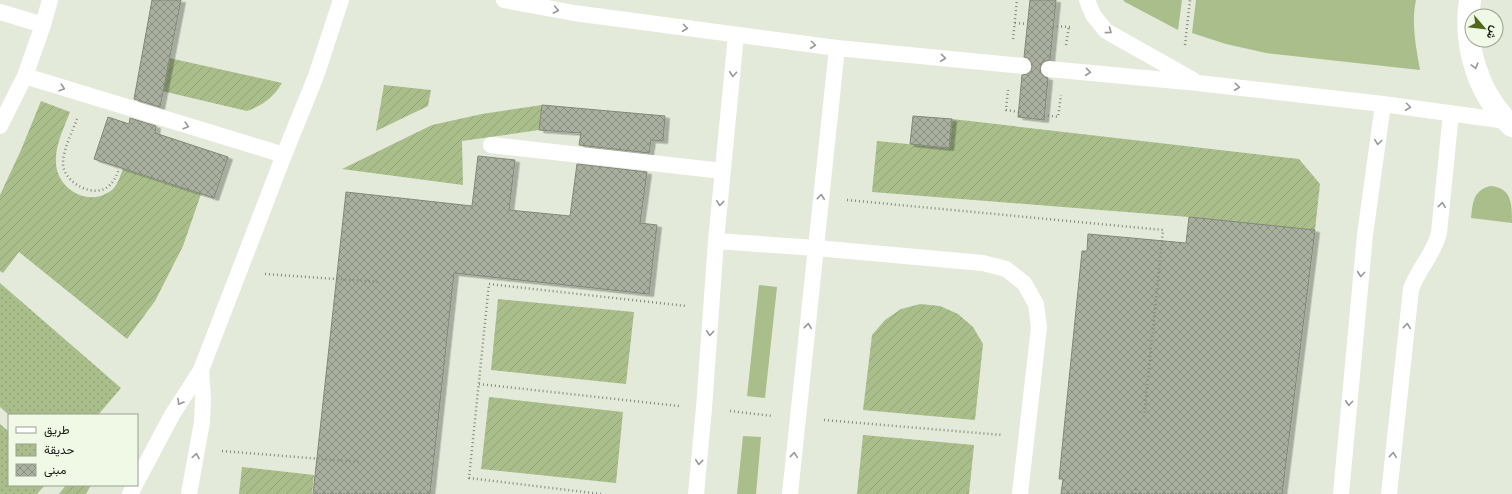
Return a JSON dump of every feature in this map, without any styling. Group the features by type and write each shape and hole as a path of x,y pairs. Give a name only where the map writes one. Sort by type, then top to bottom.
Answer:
{"street":[{"path":"1470,0 1468,14 1469,43 1476,72 1489,98 1509,124"}],"lane":[{"path":"0,126 25,76 50,0"},
{"path":"138,479 172,415 201,370 316,76 341,0"},
{"path":"504,0 574,7 736,35 837,48 1023,66"},
{"path":"1087,0 1093,15 1106,31 1198,83"},
{"path":"0,12 43,25"},
{"path":"696,494 712,309 716,240 724,171 736,35"},
{"path":"790,494 837,48"},
{"path":"1049,69 1198,83 1383,104 1451,113 1509,124"},
{"path":"25,76 284,155"},
{"path":"1341,494 1365,235 1383,104"},
{"path":"1388,494 1411,289 1418,272 1436,243 1439,233 1451,113"},
{"path":"491,145 724,171"},
{"path":"716,240 983,263 1006,269 1024,283 1036,304 1038,327 1020,494"},
{"path":"189,494 202,422 203,398 201,370"}],"path":[{"path":"1182,74 1190,0"},
{"path":"1015,24 1028,24"},
{"path":"85,95 64,153 63,165 67,177 86,189 98,191 109,186 116,178 120,169"},
{"path":"821,198 1163,230 1144,417"},
{"path":"239,272 379,282"},
{"path":"601,494 469,478 489,284 712,309"},
{"path":"479,384 798,418 1027,437"},
{"path":"198,449 359,462"},
{"path":"1135,494 1136,486"}],"green space":[{"path":"1123,0 1182,0 1178,30 1125,2"},
{"path":"1196,0 1416,0 1414,26 1420,70 1266,53 1226,44 1192,33"},
{"path":"169,58 282,83 275,93 267,100 247,111 162,91"},
{"path":"384,85 431,90 428,106 376,131"},
{"path":"41,101 70,112 58,143 56,162 57,171 61,180 74,192 83,196 91,197 100,196 109,192 116,185 123,169 201,194 183,246 155,301 127,339 19,252 3,273 0,271 0,195 21,150"},
{"path":"542,105 539,130 462,141 463,185 342,169 432,125 482,114"},
{"path":"952,119 1299,159 1320,184 1315,230 1189,217 872,192 877,141 949,148"},
{"path":"1491,186 1498,187 1507,194 1511,203 1512,223 1471,218 1473,202 1477,194 1481,190"},
{"path":"0,283 121,388 99,414 8,414 0,407"},
{"path":"759,285 777,287 765,398 747,396"},
{"path":"498,299 634,312 626,384 491,370"},
{"path":"920,304 940,306 958,314 973,327 983,344 975,420 863,410 872,335 885,320 901,309"},
{"path":"489,397 623,412 616,483 481,469"},
{"path":"0,424 8,431 8,486 44,486 37,494 0,494"},
{"path":"863,435 974,445 969,494 857,494"},
{"path":"743,436 761,437 756,494 737,494"},
{"path":"242,467 314,475 312,494 239,494"},
{"path":"65,486 90,486 86,494 59,494"}],"building":[{"path":"152,0 181,0 160,107 134,99"},
{"path":"1030,0 1056,0 1050,60 1042,63 1040,68 1044,77 1048,78 1044,120 1018,117 1022,75 1031,71 1032,67 1028,58 1024,57"},
{"path":"542,105 665,116 663,141 651,140 649,153 579,145 581,133 539,130"},
{"path":"913,116 952,119 949,148 910,144"},
{"path":"108,117 129,124 130,118 156,126 155,133 228,157 214,198 94,159"},
{"path":"478,156 515,160 509,210 570,216 577,164 647,172 640,223 657,225 649,294 454,273 430,494 313,494 346,192 472,206"},
{"path":"1189,217 1315,230 1282,494 1061,494 1063,479 1059,479 1082,251 1087,251 1088,234 1186,243"}]}
